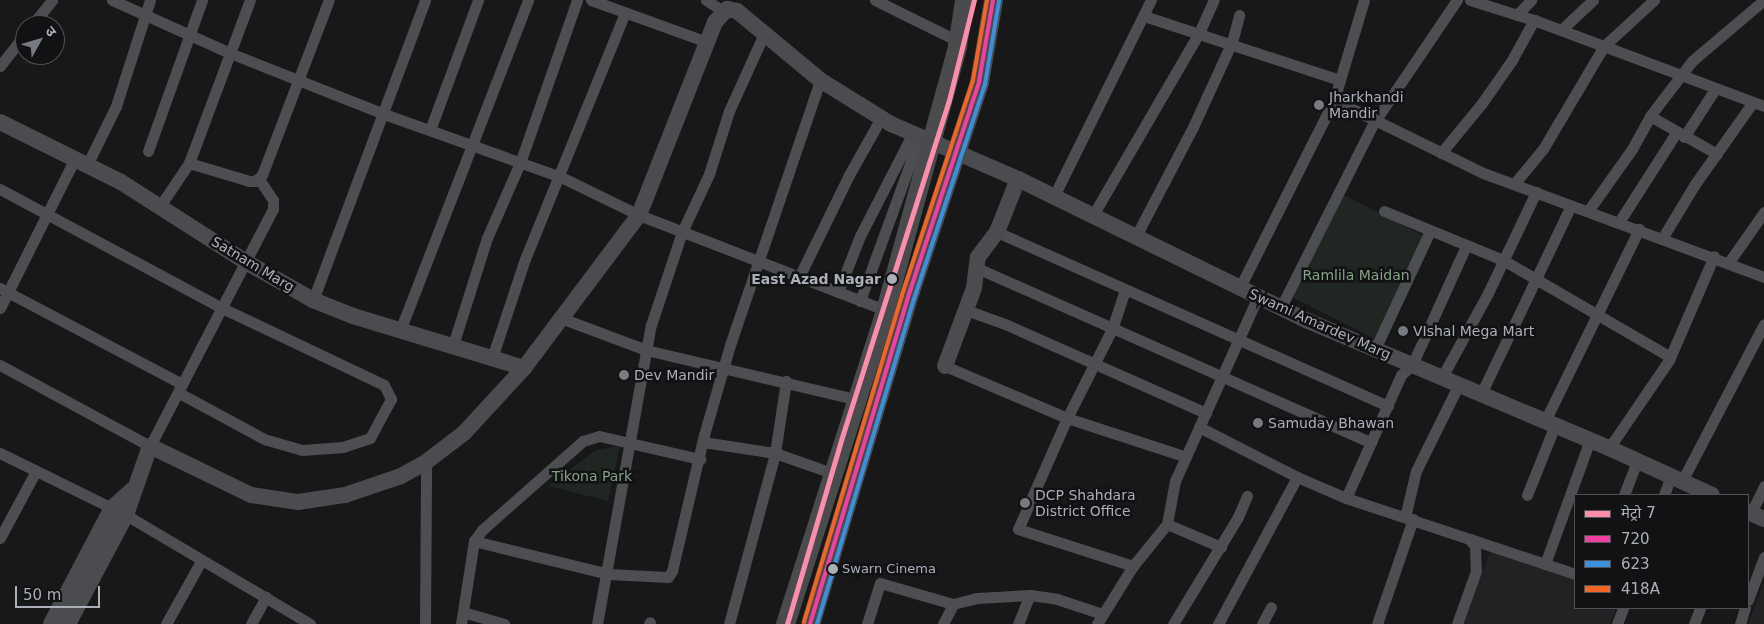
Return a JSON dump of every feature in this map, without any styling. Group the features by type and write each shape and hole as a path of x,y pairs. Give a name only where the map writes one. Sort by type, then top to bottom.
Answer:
{"main road":[{"path":"785,624 885,310 922,137 958,41 964,0"},
{"path":"810,624 908,296 979,82 993,0"}],"street":[{"path":"40,15 52,0"},
{"path":"112,0 143,16 230,53 384,114 561,177 639,215 885,310"},
{"path":"0,308 4,290 46,216 116,106 143,16 150,0"},
{"path":"148,151 202,0"},
{"path":"160,206 189,163 250,0"},
{"path":"258,179 329,0"},
{"path":"313,300 425,0"},
{"path":"430,130 478,0"},
{"path":"401,328 528,0"},
{"path":"454,345 487,238 520,163 577,0"},
{"path":"591,0 707,42"},
{"path":"0,365 150,446 251,495 298,502 365,489 401,476 426,462 464,433 524,368 639,215 707,42 734,7 706,0"},
{"path":"875,0 958,41"},
{"path":"1054,196 1151,0"},
{"path":"1093,215 1199,33 1214,0"},
{"path":"1240,287 1334,100 1364,0"},
{"path":"1281,307 1340,183 1375,120 1456,0"},
{"path":"1516,15 1531,0"},
{"path":"1561,30 1593,0"},
{"path":"1514,184 1543,149 1604,46 1654,0"},
{"path":"1588,211 1632,149 1650,116 1680,76 1692,62 1764,0"},
{"path":"1478,1 1561,30 1715,89 1759,101 1717,154 1663,238"},
{"name":"Swami Amardev Marg","path":"734,7 820,80 881,118 1054,196 1281,307 1412,365 1637,460 1710,494"},
{"path":"492,358 525,259 561,177 625,13"},
{"path":"1136,236 1232,42 1239,15"},
{"path":"1144,16 1232,42 1340,80"},
{"path":"1441,153 1512,60 1534,20"},
{"path":"596,624 608,574 646,350 682,232 709,174 729,111 764,34"},
{"path":"0,66 15,47"},
{"path":"474,541 608,574 668,577 672,571 723,368 756,261 769,234 820,80"},
{"path":"1619,222 1715,89"},
{"path":"1334,100 1441,153 1514,184 1714,256 1764,277"},
{"path":"1650,116 1680,135 1717,154"},
{"path":"799,277 848,175 881,118"},
{"name":"Satnam Marg","path":"0,122 121,182 246,262 313,300 353,316 401,328 524,368"},
{"path":"838,292 860,236 922,137"},
{"path":"860,301 922,137"},
{"path":"189,163 249,181 258,179"},
{"path":"51,624 132,490 150,446 274,209 273,200 258,179"},
{"path":"1018,179 997,232 978,257 966,310 945,366 1067,418 1186,457"},
{"path":"0,189 46,216 222,308 384,384 392,399 370,438 343,447 302,450 266,440 180,389 4,290"},
{"path":"1442,377 1536,192"},
{"path":"1481,394 1571,205"},
{"path":"1384,211 1503,260 1670,357"},
{"path":"1728,262 1764,212"},
{"path":"1527,496 1550,423 1596,314 1639,229"},
{"path":"1375,349 1430,231"},
{"path":"997,232 1237,342 1388,406"},
{"path":"1346,498 1402,375 1412,365 1466,246"},
{"path":"1609,448 1670,357 1714,256"},
{"path":"977,268 1112,329 1222,375 1371,443"},
{"path":"1125,290 1112,329 1067,418 1018,529 1133,566"},
{"path":"867,624 880,583 953,604 977,598 1030,595 1057,599 1099,619 1133,566 1167,524 1176,481 1258,296"},
{"path":"966,310 1206,413"},
{"path":"561,318 646,350 786,381 856,399"},
{"path":"1665,494 1676,479 1764,324"},
{"path":"729,624 775,453 786,381"},
{"path":"1377,624 1409,518 1416,471 1459,384"},
{"path":"1199,427 1297,477 1346,498 1574,574"},
{"path":"504,624 462,618 474,541 482,530 583,441 599,436 700,459"},
{"path":"1545,564 1590,440"},
{"path":"703,442 775,453 832,473"},
{"path":"0,453 119,512 310,624"},
{"path":"1624,494 1637,460"},
{"path":"425,624 426,462"},
{"path":"0,538 36,471"},
{"path":"1218,624 1297,477"},
{"path":"1754,515 1764,486"},
{"path":"1173,624 1221,547 1247,496"},
{"path":"68,624 119,512"},
{"path":"1167,524 1221,547"},
{"path":"1457,624 1476,571 1475,546 1469,539"},
{"path":"1749,597 1764,557"},
{"path":"166,624 201,561"},
{"path":"1018,624 1030,595"},
{"path":"251,624 266,597"},
{"path":"943,624 953,604"},
{"path":"1262,624 1271,607"},
{"path":"1617,624 1623,609"},
{"path":"1694,624 1700,609"},
{"path":"1740,624 1745,609"}],"shaded area":[{"path":"1491,551 1574,580 1574,609 1616,609 1610,624 1459,624"},
{"path":"1764,581 1764,624 1748,624"}],"green space":[{"name":"Ramlila Maidan","path":"1344,195 1424,236 1375,339 1292,297"},
{"name":"Tikona Park","path":"620,446 608,501 548,486 596,450"}],"metro line":[{"name":"7","path":"787,624 843,434 949,100 974,0"}],"transit line":[{"name":"418A","path":"804,622 902,295 973,80 987,0"},
{"name":"720","path":"810,624 908,297 979,82 993,0"},
{"name":"623","path":"817,624 914,299 985,84 999,1"}],"place":[{"name":"Jharkhandi Mandir","path":"1319,105"},
{"name":"East Azad Nagar","path":"892,279"},
{"name":"VIshal Mega Mart","path":"1403,331"},
{"name":"Dev Mandir","path":"624,375"},
{"name":"Samuday Bhawan","path":"1258,423"},
{"name":"DCP Shahdara District Office","path":"1025,503"},
{"name":"Swarn Cinema","path":"833,569"}]}
